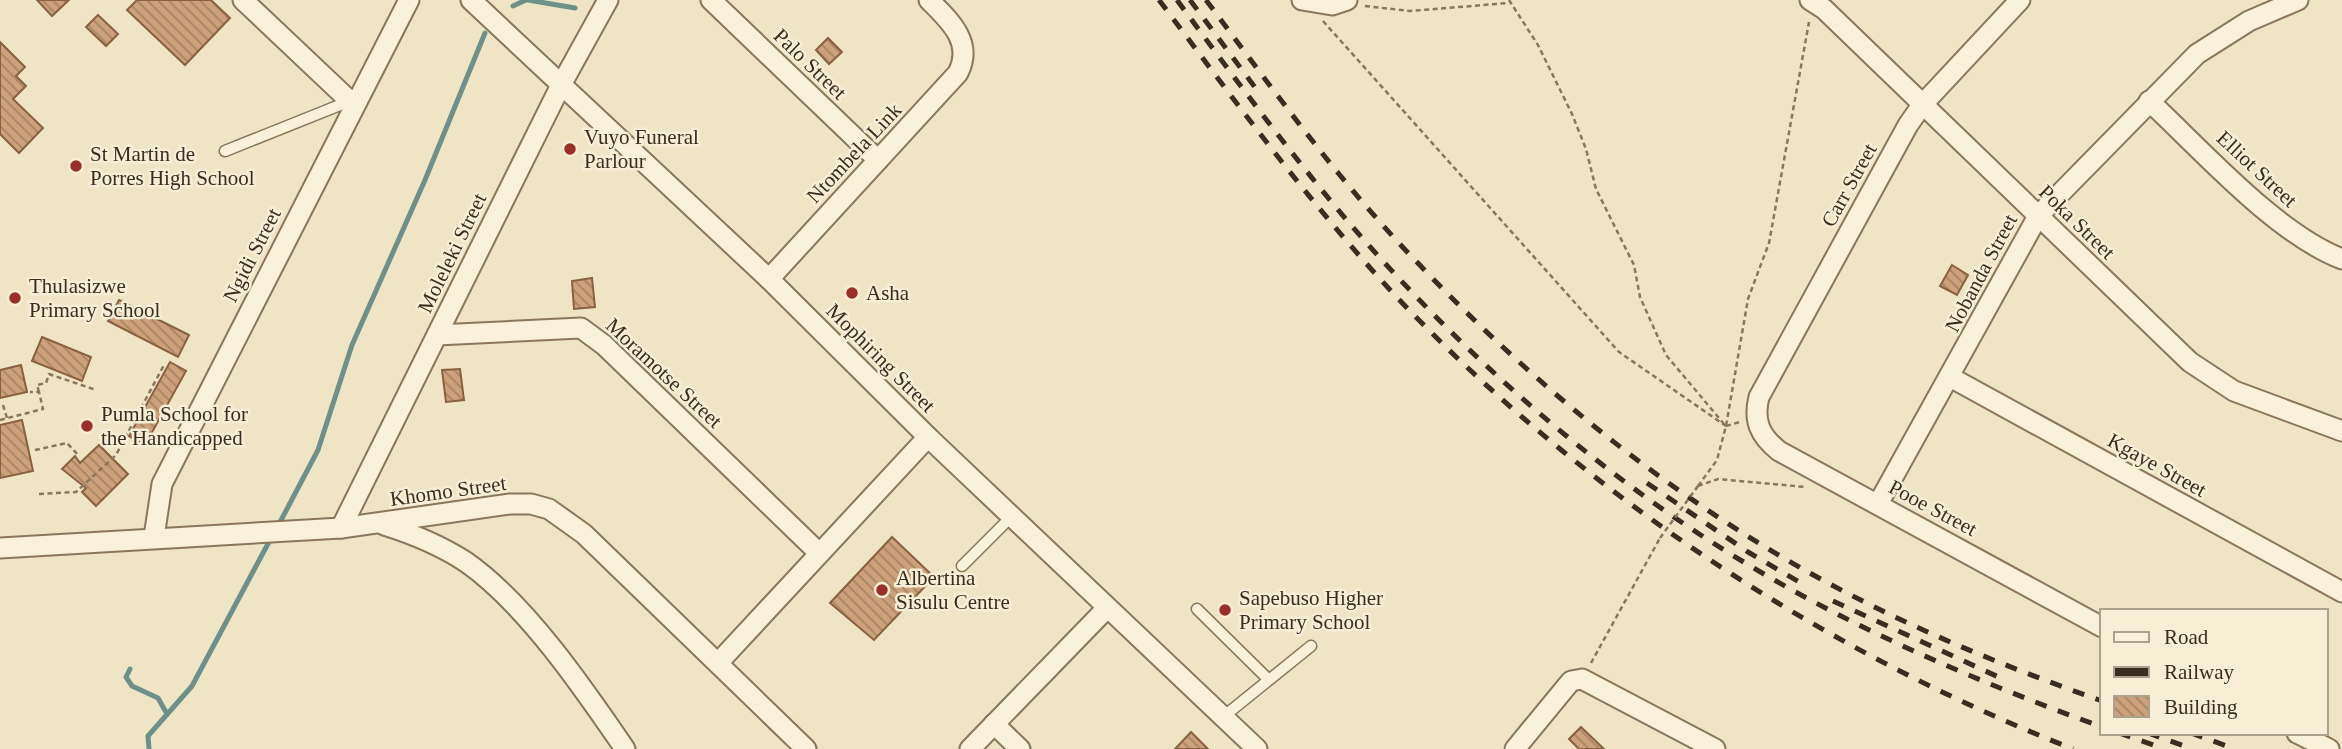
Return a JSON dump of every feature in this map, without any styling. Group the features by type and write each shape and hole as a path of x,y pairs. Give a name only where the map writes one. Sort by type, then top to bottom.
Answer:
{"street":[{"path":"243,0 351,103"},
{"name":"Ngidi Street","path":"154,537 162,484 351,103 409,0"},
{"name":"Mophiring Street","path":"471,0 769,279 1011,517 1257,749"},
{"name":"Moleleki Street","path":"341,528 561,85 608,0"},
{"name":"Palo Street","path":"710,0 878,160"},
{"name":"Ntombela Link","path":"769,279 958,73 964,54 957,30 929,0"},
{"path":"1303,0 1324,5 1344,1"},
{"name":"Carr Street","path":"1756,417 1759,397 1908,125 1922,105 2020,0"},
{"name":"Nobanda Street","path":"1878,504 2038,216 2197,54 2224,34 2298,0"},
{"name":"Poka Street","path":"1811,1 2202,371 2246,396 2342,431"},
{"name":"Elliot Street","path":"2149,100 2280,222 2319,250 2342,258"},
{"name":"Moramotse Street","path":"437,335 581,328 604,345 819,552"},
{"name":"Kgaye Street","path":"1950,377 2342,592"},
{"name":"Pooe Street","path":"1756,417 1761,435 1767,442 2100,626"},
{"path":"718,663 928,437"},
{"name":"Khomo Street","path":"0,548 341,528 510,504 531,504 549,509 584,534 806,749"},
{"path":"379,523 414,534 469,565 542,639 594,701 625,749"},
{"path":"970,749 1107,608"},
{"path":"1515,749 1576,680 1715,749"},
{"path":"994,724 1020,749"},
{"path":"2301,735 2329,749"}],"lane":[{"path":"225,151 351,103"},
{"path":"962,566 1011,517"},
{"path":"1197,609 1268,679"},
{"path":"1223,717 1311,646"}],"path":[{"path":"1303,0 1619,352 1726,426"},
{"path":"1344,1 1410,12 1509,1 1538,45 1572,114 1586,149 1596,189 1634,265 1640,297 1666,355 1726,426"},
{"path":"1576,680 1654,548 1717,460 1726,426 1748,299 1769,243 1811,1"},
{"path":"39,494 76,492 116,454 164,365"},
{"path":"0,420 43,409 37,385 46,383 50,374 96,390"},
{"path":"30,392 38,392"},
{"path":"3,405 7,418"},
{"path":"35,450 67,443 79,456"},
{"path":"1698,486 1718,479 1821,486 1831,479"}],"building":[{"path":"37,0 69,0 52,16"},
{"path":"137,0 211,0 230,18 185,65 127,10"},
{"path":"98,15 118,34 106,46 86,27"},
{"path":"828,38 842,52 829,64 816,50"},
{"path":"0,42 25,67 16,76 26,86 13,99 43,128 19,153 0,134"},
{"path":"1952,265 1968,275 1957,295 1940,286"},
{"path":"592,278 595,307 574,309 572,281"},
{"path":"119,300 189,335 178,357 108,321"},
{"path":"42,337 91,357 82,381 32,361"},
{"path":"170,362 186,371 145,445 129,436"},
{"path":"21,365 27,392 0,398 0,370"},
{"path":"460,369 464,400 446,402 442,370"},
{"path":"22,420 33,471 0,478 0,425"},
{"path":"99,445 128,474 96,506 82,492 86,488 62,469 75,456 80,463"},
{"name":"Albertina Sisulu Centre","path":"892,537 934,577 874,640 830,603"},
{"path":"1581,727 1604,749 1579,749 1569,739"},
{"path":"1191,732 1208,749 1175,749"}],"waterway":[{"path":"513,6 526,0"},
{"path":"528,0 575,8"},
{"path":"278,526 318,450 352,345 425,180 485,33"},
{"path":"149,749 148,736 192,686 271,538"},
{"path":"130,669 126,677 132,686 158,698 167,714"}],"railway":[{"path":"1159,0 1342,236 1409,310 1481,380 1556,446 1717,565 1803,618 1890,666 1981,710 2073,749"},
{"path":"1177,0 1305,169 1394,273 1488,367 1589,454 1696,532 1836,614 1967,674 2100,726"},
{"path":"1190,0 1257,90"},
{"path":"1206,0 1306,132 1386,229 1508,352 1609,438 1716,516 1830,584 1964,648 2100,700"},
{"path":"1647,483 1748,552 1806,586"},
{"path":"1833,601 2005,680"},
{"path":"2125,735 2159,747"},
{"path":"2154,735 2193,749"},
{"path":"2196,735 2235,749"}],"place":[{"name":"Vuyo Funeral Parlour","path":"570,149"},
{"name":"St Martin de Porres High School","path":"76,166"},
{"name":"Asha","path":"852,293"},
{"name":"Thulasizwe Primary School","path":"15,298"},
{"name":"Pumla School for the Handicapped","path":"87,426"},
{"name":"Albertina Sisulu Centre","path":"882,590"},
{"name":"Sapebuso Higher Primary School","path":"1225,610"}]}
